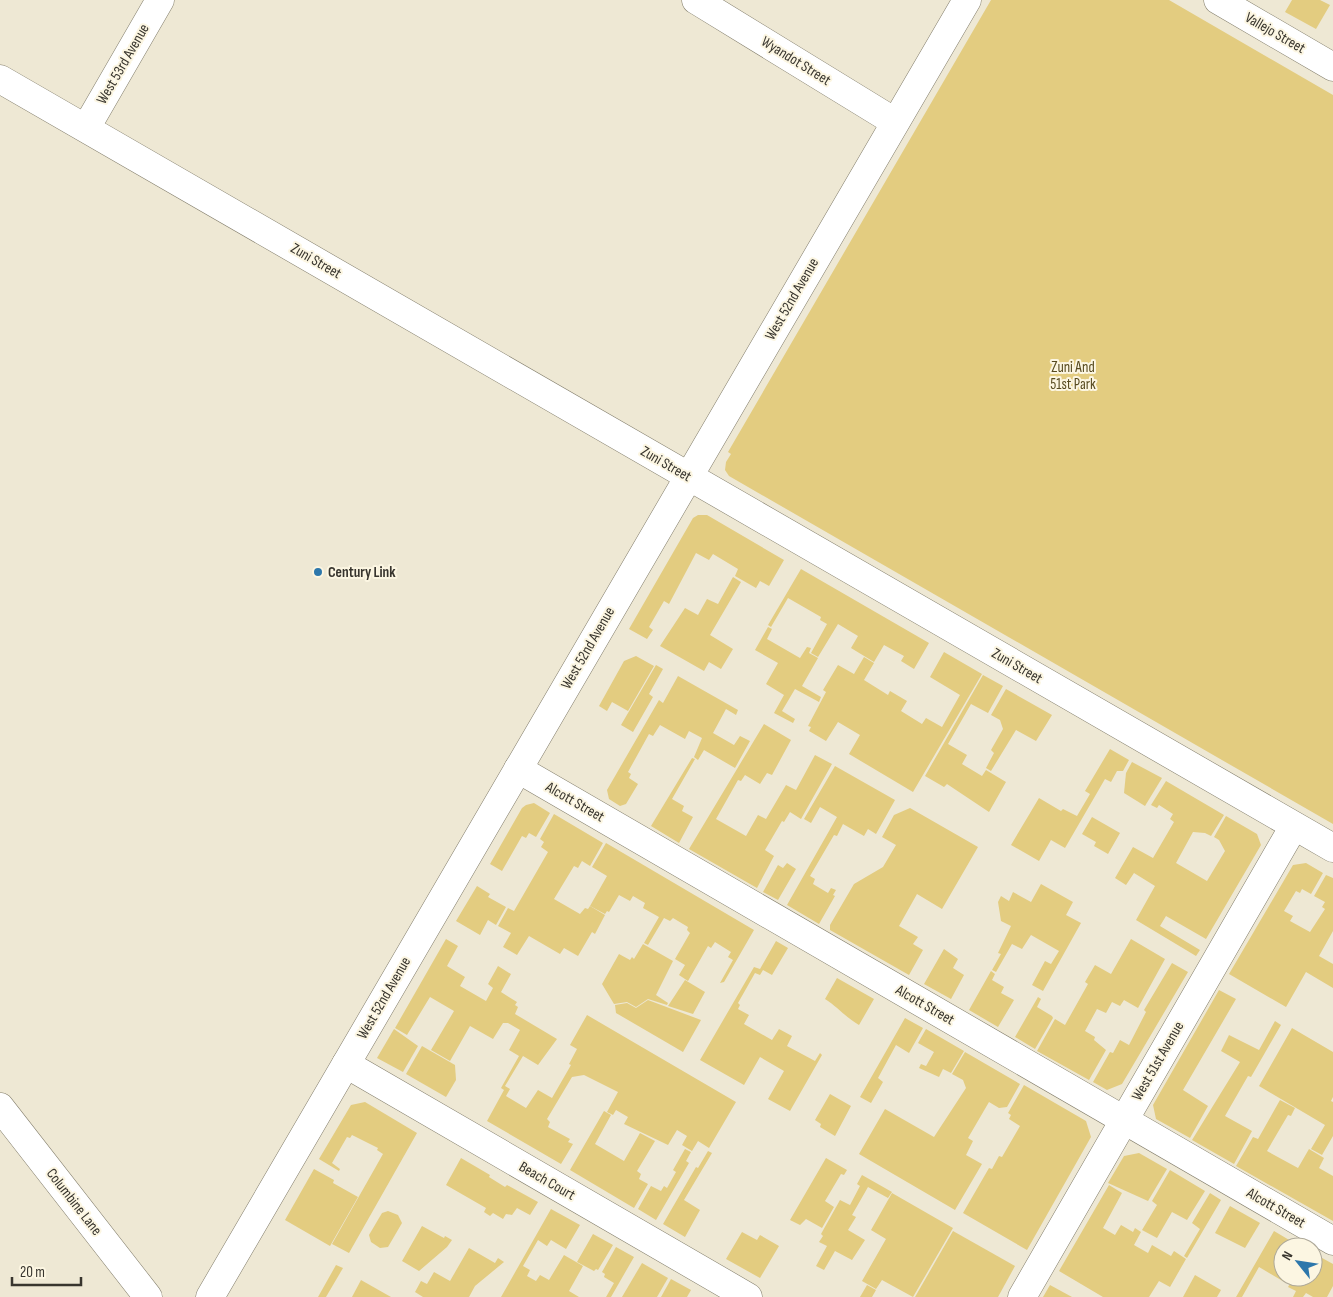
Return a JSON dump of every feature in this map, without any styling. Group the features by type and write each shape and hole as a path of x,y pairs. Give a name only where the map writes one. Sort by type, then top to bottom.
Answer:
{"street":[{"name":"West 53rd Avenue","path":"86,128 160,0"},
{"name":"Wyandot Street","path":"696,0 896,122"},
{"name":"West 52nd Avenue","path":"210,1297 967,0"},
{"name":"Vallejo Street","path":"1218,0 1333,67"},
{"name":"Zuni Street","path":"0,79 1333,848"},
{"name":"Alcott Street","path":"518,769 1333,1241"},
{"name":"West 51st Avenue","path":"1022,1297 1294,826"},
{"name":"Beach Court","path":"346,1064 748,1297"},
{"name":"Columbine Lane","path":"0,1107 148,1297"}],"green space":[{"name":"Zuni And 51st Park","path":"991,0 1169,0 1333,95 1333,824 729,476 725,470 726,462 731,454 728,452"},
{"path":"1292,0 1320,0 1330,5 1316,29 1285,12"},
{"path":"698,515 707,515 784,560 769,586 760,581 756,588 735,576 738,569 713,554 709,560 696,553 669,604 664,601 649,627 653,630 647,639 629,629 693,518"},
{"path":"801,569 929,643 914,669 901,661 904,656 884,645 874,662 851,648 858,636 838,624 818,657 811,653 827,624 820,620 821,617 788,598 771,627 768,625"},
{"path":"733,577 741,582 710,635 733,649 721,669 709,662 704,671 660,646 685,608 698,615 707,599 718,604"},
{"path":"768,627 772,629 767,639 800,658 807,647 811,648 809,653 818,658 802,686 821,697 819,702 795,689 782,711 795,719 793,723 774,713 784,695 766,684 778,663 755,650"},
{"path":"944,652 982,674 913,792 849,754 860,735 838,722 826,741 809,731 811,727 808,726 826,692 823,690 838,665 854,674 864,657 874,663 864,680 888,695 890,691 907,701 901,711 922,724 926,718 942,727 960,695 930,677"},
{"path":"636,656 654,666 628,711 612,702 607,711 599,706 624,661"},
{"path":"656,665 663,669 649,694 653,697 633,732 621,725"},
{"path":"983,675 1003,686 988,713 971,704 948,744 967,755 962,764 982,776 986,770 1006,782 989,812 947,784 944,787 925,776"},
{"path":"678,676 738,710 736,715 726,709 713,733 734,745 740,736 750,741 735,768 704,750 698,760 694,757 702,738 689,731 685,739 660,725 653,736 649,734 628,772 631,774 629,778 638,784 626,804 620,806 609,799 607,790 659,700 663,703"},
{"path":"1006,689 1052,715 1036,741 1016,730 991,771 986,768 994,753 991,750 1003,729 1000,720 991,715"},
{"path":"764,724 791,740 772,775 767,773 760,784 745,775 741,781 738,780 716,819 746,836 758,815 766,819 786,785 796,790 815,755 832,764 801,819 790,812 784,822 782,821 765,850 774,856 757,888 689,849"},
{"path":"1110,749 1129,760 1123,771 1117,771 1111,782 1105,779 1065,848 1051,840 1039,861 1011,845 1039,798 1061,811 1063,809 1077,816 1090,794 1085,791"},
{"path":"692,758 695,759 672,799 684,806 682,811 693,817 679,843 651,826"},
{"path":"1132,762 1162,778 1145,806 1124,793 1126,773"},
{"path":"835,766 895,800 876,834 868,829 864,836 843,824 837,836 834,835 810,876 815,879 813,884 828,893 831,888 836,890 833,895 835,896 819,924 787,905 837,817 820,807 811,823 804,819"},
{"path":"1166,781 1224,815 1211,836 1205,833 1193,832 1176,863 1207,881 1225,851 1219,840 1214,837 1226,816 1257,834 1261,845 1206,939 1166,916 1160,926 1200,950 1196,956 1136,920 1155,886 1134,873 1126,885 1115,878 1133,847 1153,858 1174,822 1170,819 1173,814 1159,805 1157,808 1151,805"},
{"path":"534,803 550,813 536,837 529,833 526,838 522,836 502,871 490,864 522,808"},
{"path":"910,808 978,847 942,909 917,894 899,926 918,937 913,944 923,950 909,975 830,930 830,925 854,884 883,867 896,845 882,837 894,815"},
{"path":"554,814 603,843 590,866 582,861 578,868 574,866 554,899 580,914 585,908 588,909 590,906 605,915 595,934 592,932 578,956 564,948 560,954 529,936 517,955 503,947 511,933 498,926 508,908 514,911 548,852 541,847 544,842 540,839"},
{"path":"1092,817 1120,833 1108,854 1094,846 1096,842 1082,834"},
{"path":"606,843 754,930 724,982 720,983 733,960 728,957 731,952 715,942 711,948 708,946 688,981 679,975 685,965 675,959 690,933 687,930 688,927 673,918 670,921 664,918 648,945 644,943 659,917 643,908 645,903 633,896 630,901 619,895 609,912 607,911 605,914 590,906 607,876 592,867"},
{"path":"787,863 796,869 778,900 763,892 778,865 783,868"},
{"path":"1306,863 1323,873 1311,894 1302,889 1300,893 1296,891 1284,911 1293,916 1290,921 1310,932 1325,909 1322,907 1325,902 1314,896 1326,875 1333,878 1333,931 1319,956 1333,964 1333,988 1306,972 1286,1007 1229,974 1293,865"},
{"path":"1041,884 1073,902 1066,915 1081,923 1043,991 1032,985 1045,961 1051,964 1059,951 1031,935 1022,949 1012,944 996,972 992,970 1001,954 998,953 1011,926 1001,921 998,902 1001,896 1009,901 1013,892 1031,902"},
{"path":"477,886 490,894 488,897 506,907 496,925 488,920 480,935 456,921"},
{"path":"446,939 458,946 447,966 465,977 460,986 486,1001 493,988 488,984 498,966 511,974 501,992 517,1002 515,1005 518,1007 515,1014 557,1039 538,1065 523,1056 505,1086 510,1089 506,1096 526,1108 538,1090 552,1098 571,1065 569,1064 577,1049 570,1045 587,1015 736,1102 709,1148 698,1141 692,1151 682,1145 687,1136 677,1130 668,1145 624,1124 628,1117 616,1110 613,1115 607,1112 618,1092 584,1075 572,1077 547,1119 550,1122 548,1127 570,1139 568,1142 573,1144 561,1164 487,1121 504,1090 501,1088 519,1056 509,1050 520,1030 508,1023 503,1023 493,1039 470,1026 450,1061 431,1050 454,1011 430,997 407,1035 395,1028"},
{"path":"1131,939 1165,959 1138,1008 1124,1000 1120,1006 1112,1002 1106,1013 1097,1009 1085,1031 1095,1037 1094,1040 1106,1050 1089,1080 1037,1051 1055,1019 1065,1025 1088,984 1085,982 1095,965 1111,974"},
{"path":"776,941 788,948 772,975 763,970 760,975 755,973 738,1003 740,1005 738,1009 749,1015 744,1024 772,1040 779,1029 792,1036 787,1046 815,1061 820,1053 822,1055 790,1111 768,1099 784,1071 760,1057 744,1085 700,1060 754,967 760,969"},
{"path":"643,944 673,961 656,995 668,1003 667,1005 648,999 636,1007 627,1002 614,1004 602,984 619,954 630,960 632,957 634,959"},
{"path":"944,949 958,959 953,968 964,975 951,999 924,984"},
{"path":"1172,963 1188,972 1122,1084 1107,1090 1093,1082 1110,1052 1113,1053 1120,1040 1129,1045 1146,1012 1144,1010"},
{"path":"991,971 995,974 992,980 1004,987 1001,993 1014,1000 998,1027 969,1010"},
{"path":"837,978 874,999 859,1025 825,999"},
{"path":"685,980 705,992 693,1014 668,1006"},
{"path":"1219,990 1236,999 1183,1090 1208,1106 1190,1138 1156,1119 1153,1105"},
{"path":"1038,997 1041,999 1037,1007 1053,1018 1035,1049 1015,1037"},
{"path":"648,1000 701,1020 683,1052 616,1013 615,1005 627,1003 636,1008"},
{"path":"905,1018 923,1028 909,1053 896,1045 878,1078 883,1082 871,1103 860,1097"},
{"path":"1275,1021 1281,1025 1251,1077 1248,1076 1225,1116 1252,1131 1234,1164 1192,1140 1240,1062 1221,1051 1229,1035 1259,1050"},
{"path":"1292,1028 1333,1052 1333,1097 1331,1101 1333,1102 1333,1136 1322,1155 1311,1149 1325,1125 1259,1086"},
{"path":"394,1029 418,1046 403,1072 377,1058"},
{"path":"926,1029 964,1051 951,1073 943,1069 939,1077 919,1068 921,1064 926,1066 934,1052 918,1043"},
{"path":"422,1046 455,1065 456,1080 446,1097 406,1074"},
{"path":"965,1052 1020,1084 1007,1107 999,1108 989,1102 968,1138 973,1141 966,1155 982,1164 955,1210 859,1154 885,1109 934,1137 966,1088 963,1080 952,1074"},
{"path":"1024,1085 1086,1121 1091,1137 1027,1250 963,1213 989,1168 992,1169 999,1156 1002,1157 1020,1126 1009,1119 1011,1115 1008,1113"},
{"path":"830,1094 851,1106 835,1136 820,1127 821,1124 815,1120"},
{"path":"1280,1100 1295,1108 1291,1116 1288,1115 1267,1151 1298,1168 1309,1149 1324,1158 1319,1168 1333,1176 1333,1221 1236,1166 1253,1137 1258,1139"},
{"path":"365,1102 417,1133 349,1253 332,1244 383,1154 377,1150 378,1148 352,1135 350,1138 347,1137 332,1163 340,1169 339,1171 319,1159 351,1105"},
{"path":"604,1111 611,1115 595,1144 624,1161 640,1133 655,1141 637,1171 641,1174 639,1179 648,1184 634,1208 570,1170"},
{"path":"685,1149 691,1152 686,1161 689,1163 656,1220 638,1209 651,1186 661,1191 664,1186 667,1188 676,1172 673,1170"},
{"path":"708,1151 712,1153 684,1200 700,1210 685,1237 663,1224 696,1167 698,1168"},
{"path":"1139,1153 1167,1169 1148,1201 1108,1183 1124,1156"},
{"path":"461,1158 490,1175 489,1177 505,1187 507,1185 538,1202 530,1215 517,1208 512,1215 506,1214 503,1219 493,1213 490,1216 484,1212 486,1208 446,1185"},
{"path":"826,1158 847,1170 844,1175 841,1174 825,1201 834,1207 822,1228 806,1219 800,1225 790,1220"},
{"path":"314,1169 334,1180 333,1183 358,1197 330,1246 285,1220"},
{"path":"1170,1170 1205,1191 1187,1220 1172,1212 1157,1238 1142,1230 1157,1205 1152,1201"},
{"path":"862,1175 892,1192 888,1198 868,1187 852,1215 856,1217 848,1230 865,1240 852,1260 835,1251 824,1270 816,1266 827,1246 819,1242 823,1236 821,1234 840,1200 850,1205 860,1186 857,1184"},
{"path":"1109,1185 1122,1193 1103,1228 1115,1235 1121,1225 1133,1232 1135,1228 1141,1232 1134,1245 1148,1253 1152,1245 1171,1256 1174,1251 1186,1259 1170,1287 1159,1281 1149,1297 1103,1297 1059,1271"},
{"path":"892,1193 953,1228 913,1297 882,1280 876,1289 862,1281 886,1239 871,1230"},
{"path":"1210,1193 1221,1200 1187,1258 1184,1256 1200,1229 1192,1223"},
{"path":"1230,1206 1260,1223 1245,1248 1215,1233"},
{"path":"551,1209 580,1225 566,1249 551,1240 547,1246 538,1240 523,1266 530,1270 527,1276 536,1281 540,1275 549,1280 564,1255 583,1266 569,1291 579,1297 501,1297"},
{"path":"388,1211 398,1215 402,1223 388,1247 380,1248 371,1242 369,1235 382,1213"},
{"path":"422,1226 444,1238 445,1236 452,1240 447,1247 419,1271 402,1261"},
{"path":"953,1231 1015,1266 998,1297 915,1297"},
{"path":"1274,1231 1284,1237 1273,1237 1273,1275 1259,1267 1242,1297 1236,1297"},
{"path":"742,1232 757,1240 760,1235 779,1246 760,1278 726,1259"},
{"path":"593,1234 613,1245 598,1270 594,1271 577,1262"},
{"path":"616,1247 634,1257 611,1297 606,1297 614,1283 604,1277 605,1274 602,1272"},
{"path":"469,1248 495,1263 498,1258 504,1262 475,1286 469,1297 423,1297 415,1292 421,1281 427,1284 434,1272 450,1281"},
{"path":"1323,1258 1333,1264 1333,1286 1327,1297 1313,1297 1306,1293 1303,1297 1293,1297 1296,1291 1288,1287 1323,1287"},
{"path":"642,1263 668,1278 657,1297 622,1297"},
{"path":"336,1265 343,1268 326,1297 318,1297"},
{"path":"1195,1275 1221,1290 1217,1297 1183,1297"},
{"path":"671,1279 691,1290 687,1297 661,1297"},
{"path":"361,1280 391,1297 352,1297"},
{"path":"867,1285 876,1290 872,1297 860,1297"},
{"path":"1050,1285 1072,1297 1043,1297"}],"place":[{"name":"Century Link","path":"318,572"}]}
